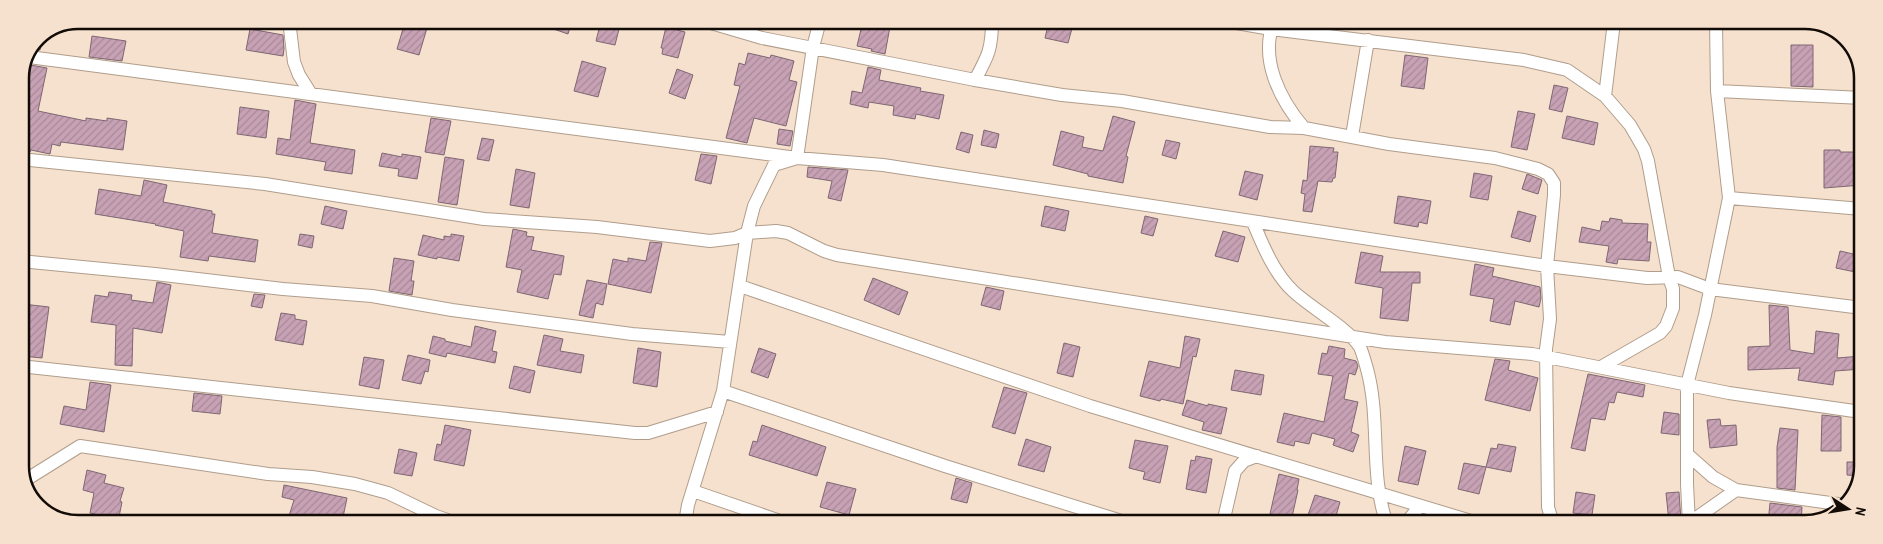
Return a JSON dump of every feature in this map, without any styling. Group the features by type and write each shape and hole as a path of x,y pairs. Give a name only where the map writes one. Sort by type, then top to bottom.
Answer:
{"street":[{"path":"290,29 294,62 299,75 311,94"},
{"path":"731,29 762,38 975,80 1062,95 1122,101 1270,127 1304,128 1389,144 1495,158 1530,166 1548,174 1554,183 1547,266 1550,314 1546,349 1548,507 1550,515"},
{"path":"796,158 813,47 818,29"},
{"path":"975,80 989,53 992,29"},
{"path":"1271,29 1269,51 1275,81 1282,97 1304,128"},
{"path":"1298,29 1524,60 1566,70 1605,96 1630,125 1644,149 1674,298 1673,308 1666,326 1660,333 1601,367"},
{"path":"1605,96 1613,29"},
{"path":"1689,515 1687,385 1706,315 1729,198 1717,91 1716,29"},
{"path":"1352,136 1368,40"},
{"path":"33,58 796,158 883,165 1547,266 1647,278 1678,277 1710,289 1854,307"},
{"path":"1717,91 1854,98"},
{"path":"687,515 723,391 747,233 754,206 774,165 796,158"},
{"path":"29,159 265,184 484,219 597,227 710,240 735,238 747,233 776,231 788,233 824,251 838,255 1385,342 1547,357 1729,393 1854,411"},
{"path":"1729,198 1854,208"},
{"path":"1253,222 1275,268 1291,290 1352,337 1361,349 1371,383 1376,423 1379,493 1385,515"},
{"path":"29,262 283,289 372,296 452,310 632,334 730,342"},
{"path":"740,286 1090,406 1450,515"},
{"path":"29,367 635,433 648,433 716,412"},
{"path":"723,391 945,466 1102,515"},
{"path":"30,476 80,446 268,474 312,477 355,484 388,493 434,515"},
{"path":"1687,454 1713,477 1736,490 1823,502"},
{"path":"1225,515 1235,471 1244,461 1257,456"},
{"path":"1701,515 1736,490"},
{"path":"693,491 763,515"},
{"path":"1412,515 1420,506"}],"building":[{"path":"250,29 283,35 283,56 246,50"},
{"path":"403,29 427,29 419,55 397,49"},
{"path":"553,29 570,29 568,34"},
{"path":"599,29 619,29 615,45 596,41"},
{"path":"666,29 685,32 678,58 662,54 663,48 661,48"},
{"path":"861,29 890,29 885,54 857,46"},
{"path":"1047,29 1072,29 1068,43 1045,38"},
{"path":"92,36 126,41 122,61 89,57"},
{"path":"1791,45 1813,45 1813,87 1791,86"},
{"path":"748,53 770,58 771,55 794,61 789,80 797,82 786,126 754,118 747,143 726,138 740,86 734,85 739,63 745,65"},
{"path":"1405,55 1428,58 1424,89 1401,86"},
{"path":"582,61 606,68 598,97 574,91"},
{"path":"31,65 47,68 38,111 86,121 86,118 107,121 107,118 127,121 123,150 61,142 60,146 52,144 50,154 31,150 30,152 29,77"},
{"path":"868,67 881,70 879,80 921,88 920,91 944,95 939,119 916,114 915,119 893,115 894,106 869,102 868,108 850,104 852,91 862,93"},
{"path":"677,69 693,75 685,99 669,93"},
{"path":"1554,85 1568,88 1562,112 1549,109"},
{"path":"295,100 316,104 310,143 355,150 352,174 324,170 326,162 276,154 278,138 290,140"},
{"path":"240,107 269,111 266,138 237,134"},
{"path":"1518,111 1535,114 1527,150 1511,147"},
{"path":"1113,116 1135,122 1126,156 1128,157 1123,183 1088,176 1088,174 1053,165 1061,131 1084,137 1082,147 1103,151"},
{"path":"1567,116 1598,123 1594,145 1562,138"},
{"path":"431,118 451,121 444,155 425,152"},
{"path":"779,129 793,131 790,146 777,144"},
{"path":"984,130 999,134 996,148 981,145"},
{"path":"961,132 973,135 969,153 956,149"},
{"path":"482,138 494,140 489,161 477,159"},
{"path":"1166,140 1180,143 1176,159 1162,155"},
{"path":"1310,146 1334,148 1333,152 1338,152 1335,178 1333,178 1332,182 1318,181 1312,212 1303,211 1305,194 1301,193 1303,180 1307,181"},
{"path":"1824,150 1854,152 1854,186 1824,188"},
{"path":"382,153 402,157 402,154 421,157 417,179 398,176 399,169 379,166"},
{"path":"701,154 717,156 711,184 695,180"},
{"path":"445,157 464,160 457,205 438,202"},
{"path":"808,167 848,170 841,201 828,198 832,181 807,177"},
{"path":"516,169 535,173 529,208 510,205"},
{"path":"1245,171 1263,175 1257,200 1239,195"},
{"path":"1474,173 1492,176 1488,200 1470,197"},
{"path":"1527,174 1542,180 1538,194 1522,189"},
{"path":"144,180 167,185 163,202 212,211 212,214 215,214 212,233 258,240 255,262 209,256 208,261 180,257 184,231 156,224 95,214 99,189 141,196"},
{"path":"1398,196 1431,201 1427,224 1419,222 1418,227 1394,223"},
{"path":"325,206 347,211 343,229 321,224"},
{"path":"1045,206 1069,211 1065,231 1041,226"},
{"path":"1518,211 1536,216 1530,242 1511,237"},
{"path":"1145,216 1158,219 1153,236 1141,233"},
{"path":"1610,218 1622,220 1622,223 1648,224 1647,242 1651,242 1649,261 1618,259 1617,264 1606,262 1609,246 1579,242 1582,227 1600,231 1602,221 1609,222"},
{"path":"513,229 527,232 526,236 534,237 531,250 564,256 561,275 554,274 548,299 517,292 522,270 506,267"},
{"path":"1223,231 1245,237 1238,262 1215,256"},
{"path":"300,234 314,236 312,248 298,245"},
{"path":"451,234 464,236 459,261 418,255 423,235 444,240 444,236 451,237"},
{"path":"650,242 662,243 651,293 608,284 613,259 628,262 628,258 646,261"},
{"path":"1840,251 1854,254 1854,272 1836,268"},
{"path":"1361,252 1383,256 1380,272 1420,272 1420,283 1412,283 1408,321 1380,318 1383,288 1355,283"},
{"path":"394,258 414,261 411,281 414,281 412,295 389,291"},
{"path":"1475,264 1494,268 1492,276 1540,287 1541,298 1539,307 1515,301 1510,325 1490,321 1494,299 1470,295"},
{"path":"873,278 908,292 899,315 864,300"},
{"path":"587,280 607,284 603,305 596,303 593,318 579,315"},
{"path":"157,282 171,285 162,333 133,328 132,366 115,365 116,325 91,322 95,295 108,297 109,292 132,295 131,300 153,303"},
{"path":"986,287 1004,291 1000,310 981,305"},
{"path":"254,294 265,295 262,308 251,306"},
{"path":"29,305 49,307 42,358 29,357"},
{"path":"1769,305 1788,307 1790,350 1814,354 1816,331 1839,334 1837,358 1854,357 1854,370 1835,371 1833,385 1798,380 1800,368 1748,370 1748,347 1770,346"},
{"path":"281,313 295,315 295,319 307,321 303,345 275,340"},
{"path":"475,326 496,331 492,351 497,352 495,363 447,353 446,357 429,353 433,336 471,347"},
{"path":"544,335 563,339 560,351 584,355 581,373 537,365"},
{"path":"1185,336 1200,339 1196,357 1193,356 1183,404 1140,396 1149,361 1180,368"},
{"path":"1064,343 1080,347 1073,377 1057,373"},
{"path":"1329,346 1345,349 1344,358 1356,361 1358,366 1355,375 1349,373 1344,399 1358,402 1351,432 1359,435 1353,452 1333,445 1335,439 1312,433 1309,444 1295,441 1294,446 1277,442 1284,413 1324,422 1333,376 1318,374 1322,353 1327,354"},
{"path":"638,348 661,352 657,387 633,383"},
{"path":"759,348 776,354 768,378 751,372"},
{"path":"408,355 430,360 428,372 425,371 421,384 402,380"},
{"path":"364,357 384,360 379,389 359,385"},
{"path":"1495,359 1510,361 1508,370 1538,378 1530,411 1485,400"},
{"path":"514,366 535,371 530,393 509,388"},
{"path":"1235,370 1264,375 1261,395 1231,390"},
{"path":"1588,374 1645,385 1643,397 1617,392 1614,403 1609,402 1605,420 1591,418 1585,451 1571,448"},
{"path":"90,382 111,385 104,432 60,424 64,406 86,410"},
{"path":"1004,387 1027,393 1015,434 992,427"},
{"path":"194,393 222,396 220,414 192,411"},
{"path":"1187,400 1208,406 1208,404 1227,408 1221,434 1202,430 1204,422 1182,415"},
{"path":"1664,412 1679,414 1679,435 1661,433"},
{"path":"1822,415 1841,417 1841,451 1821,451"},
{"path":"1720,419 1721,426 1736,425 1737,445 1710,448 1707,420"},
{"path":"445,425 471,430 464,466 434,460 437,444 441,445"},
{"path":"762,425 826,447 817,476 749,455 753,441 757,442"},
{"path":"1780,428 1798,430 1795,490 1777,488 1777,447"},
{"path":"1026,439 1051,447 1044,472 1018,465"},
{"path":"1135,440 1168,446 1160,483 1143,479 1145,472 1129,468"},
{"path":"1498,444 1516,447 1511,472 1486,467 1491,448 1497,449"},
{"path":"1405,446 1426,451 1418,485 1398,481"},
{"path":"399,449 417,453 412,476 394,473"},
{"path":"1196,456 1212,459 1206,493 1186,489 1191,460 1195,461"},
{"path":"1847,462 1854,462 1854,475 1847,475"},
{"path":"1464,463 1486,467 1479,494 1458,489"},
{"path":"87,470 106,475 104,483 124,488 120,501 122,502 119,515 95,515 90,513 94,493 83,490"},
{"path":"1279,474 1299,479 1292,515 1270,514"},
{"path":"956,478 972,483 967,503 951,499"},
{"path":"827,482 856,489 849,515 820,507"},
{"path":"284,485 347,498 343,515 289,515 294,500 282,497"},
{"path":"1576,492 1595,495 1592,515 1573,513"},
{"path":"1679,492 1681,515 1668,515 1666,493"},
{"path":"1315,495 1340,502 1336,515 1308,515"},
{"path":"1770,503 1802,507 1802,515 1769,515"}]}
